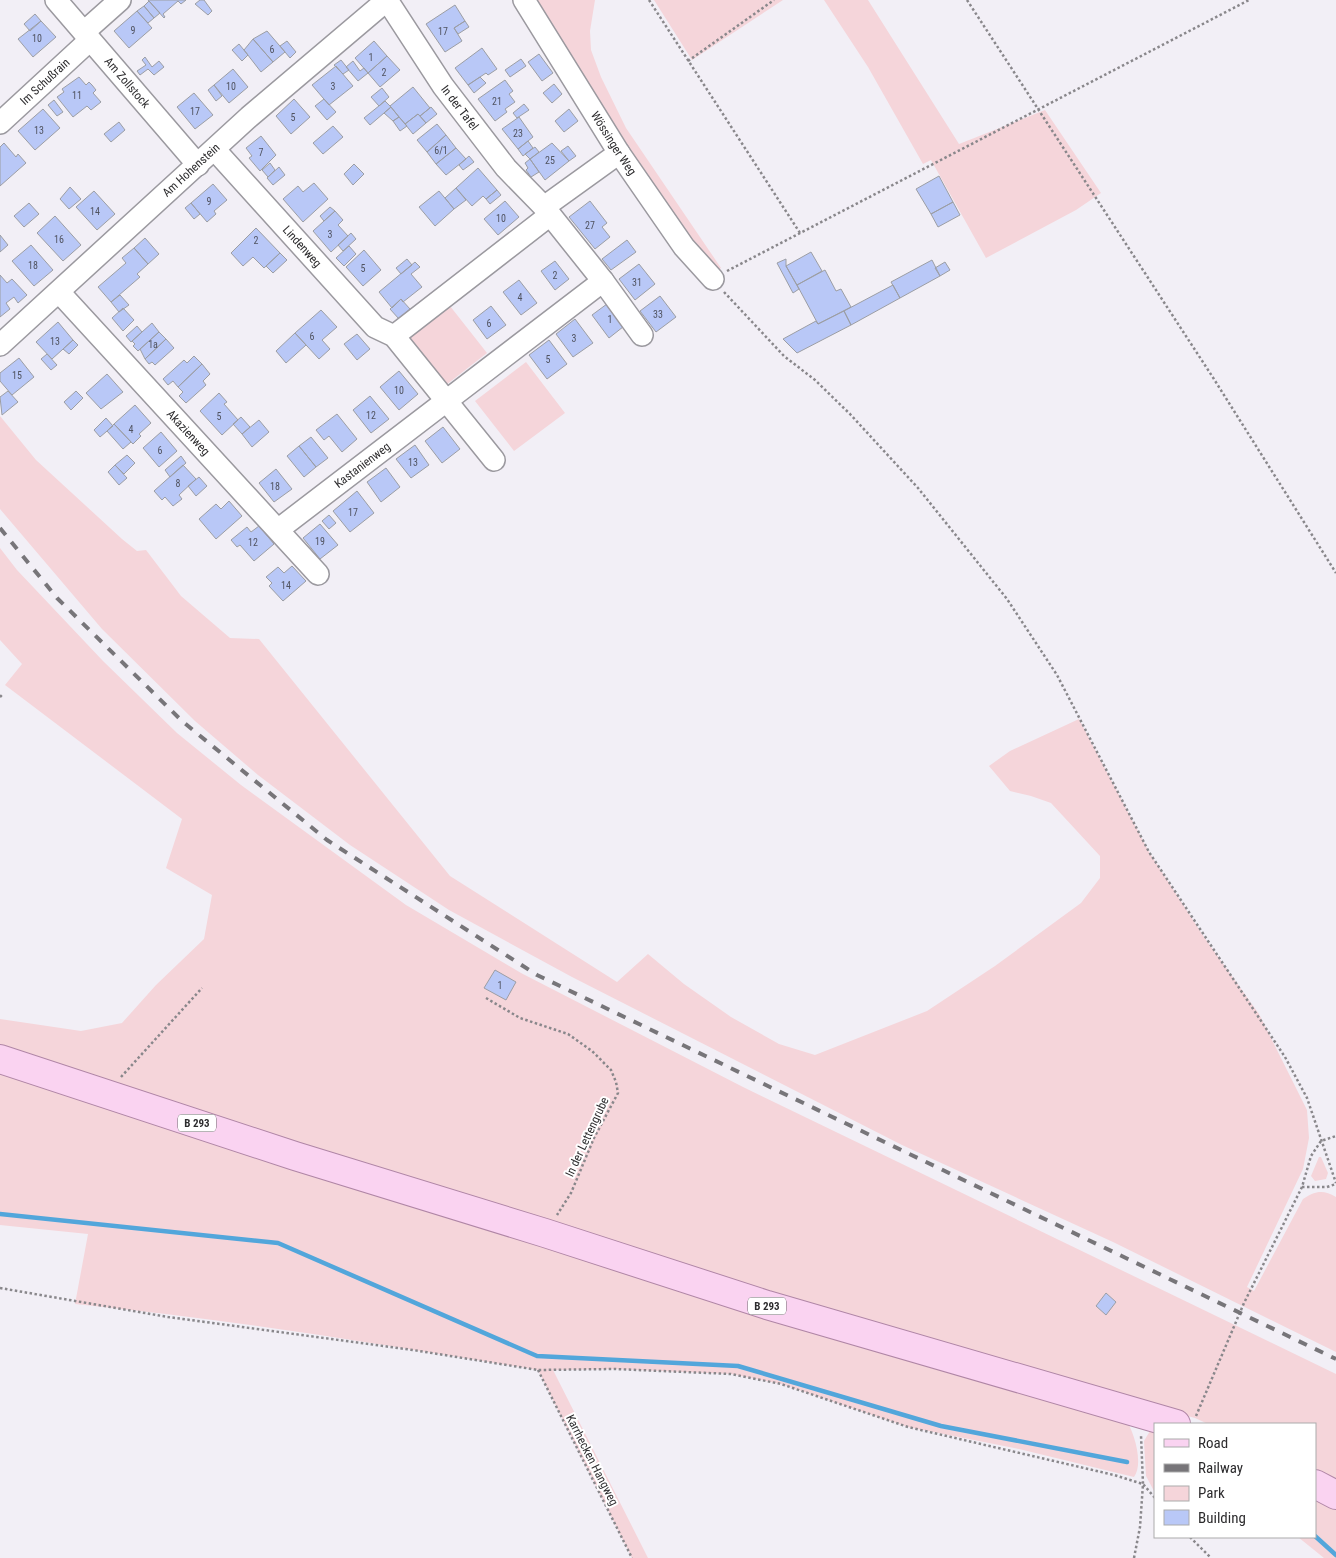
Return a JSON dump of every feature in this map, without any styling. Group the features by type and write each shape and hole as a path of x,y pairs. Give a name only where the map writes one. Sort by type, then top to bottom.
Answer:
{"main road":[{"name":"B 293","path":"0,1059 295,1156 545,1233 766,1305 1144,1414 1185,1421"},
{"path":"1316,1485 1336,1495"}],"street":[{"name":"Am Zollstock","path":"56,0 198,165"},
{"name":"Im Schußrain","path":"0,123 87,36 120,0"},
{"name":"Am Hohenstein","path":"0,345 249,117 387,0"},
{"name":"In der Tafel","path":"387,0 443,86 506,168 547,211 604,281 642,335"},
{"name":"Wössinger Weg","path":"524,0 619,153 684,247 713,279"},
{"name":"Lindenweg","path":"215,150 375,327 394,336"},
{"path":"494,460 394,336 619,153"},
{"name":"Kastanienweg","path":"279,529 604,281"},
{"name":"Akazienweg","path":"59,292 279,529 318,574"}],"path":[{"path":"649,0 800,233"},
{"path":"688,61 774,0"},
{"path":"967,0 1039,108 1336,573"},
{"path":"1249,0 713,279 784,356 815,380 918,488 1007,599 1057,675 1149,852 1285,1057 1307,1098 1336,1183 1327,1187 1302,1187"},
{"path":"125,1072 202,988"},
{"name":"In der Lettengrube","path":"486,998 520,1018 568,1034 592,1051 611,1070 616,1082 618,1093 594,1138 571,1193 545,1233"},
{"path":"1185,1421 1302,1187 1311,1156 1321,1141 1336,1136"},
{"path":"0,1288 168,1317 413,1350 538,1370 615,1369 731,1374 781,1384 908,1427 1114,1475 1142,1484 1154,1497"},
{"name":"Karrhecken Hangweg","path":"538,1370 632,1558"},
{"path":"1134,1558 1140,1527 1141,1456 1144,1414"},
{"path":"1191,1538 1211,1558"}],"green space":[{"path":"530,0 595,0 590,31 591,50 601,77 626,128 721,268 712,274"},
{"path":"654,0 783,0 692,60"},
{"path":"824,0 868,0 959,144 1045,110 1101,193 1076,210 986,258 931,160 923,164 868,67"},
{"path":"450,306 487,353 446,385 410,337"},
{"path":"526,362 565,413 514,451 475,401"},
{"path":"0,416 36,460 122,539 137,551 146,550 181,596 230,638 259,639 450,876 617,982 648,954 684,984 731,1017 779,1044 815,1055 927,1011 995,966 1081,903 1100,878 1100,856 1051,803 1010,791 989,766 1010,751 1079,719 1149,852 1204,937 1259,1014 1307,1110 1309,1138 1303,1169 1247,1287 1254,1291 1303,1199 1319,1192 1336,1197 1336,1352 1113,1242 902,1145 572,977 449,910 350,845 258,775 195,721 102,629 0,509"},
{"path":"0,548 17,570 103,661 177,733 241,785 406,905 521,973 743,1087 1336,1374 1336,1486 1316,1476 1316,1423 1206,1423 1195,1418 971,1356 0,1050 0,1019 81,1031 122,1023 156,985 204,939 212,895 166,868 182,819 5,685 22,664 0,640","holes":["1106,1293 1116,1302 1106,1314 1096,1306"]},
{"path":"0,1068 1125,1418 1132,1431 1137,1448 1137,1471 1134,1477 1019,1449 908,1427 781,1384 731,1374 615,1369 553,1370 648,1558 632,1558 538,1370 249,1325 75,1304 88,1234 0,1225"},
{"path":"1319,1157 1321,1157 1328,1173 1326,1179 1315,1181 1311,1176"},
{"path":"1154,1430 1154,1491 1146,1476 1144,1441 1150,1431"},
{"path":"1316,1495 1336,1505 1336,1558 1324,1558 1299,1538 1316,1538"}],"building":[{"path":"148,0 186,0 181,4 178,1 163,14 164,18"},
{"path":"200,0 204,0 212,11 208,15 195,4"},
{"path":"149,1 160,13 154,18 144,6"},
{"path":"455,5 465,21 454,28 462,41 445,52 426,24"},
{"path":"144,6 154,18 148,23 137,11"},
{"path":"137,11 152,28 129,48 114,31"},
{"path":"35,14 41,21 30,31 24,24"},
{"path":"41,21 56,37 33,57 18,39"},
{"path":"465,21 469,27 458,34 454,28"},
{"path":"267,31 285,52 273,62 253,39"},
{"path":"253,39 273,62 261,72 244,50"},
{"path":"287,41 296,52 290,58 280,46"},
{"path":"374,41 387,56 368,73 355,58"},
{"path":"239,44 248,55 242,61 232,50"},
{"path":"482,48 497,69 488,75 486,73 468,85 455,68"},
{"path":"539,54 553,73 542,81 528,62"},
{"path":"387,56 400,70 380,87 368,73"},
{"path":"145,57 152,67 159,61 164,67 154,75 148,69 140,75 137,71 146,65 142,60"},
{"path":"521,59 526,66 510,77 505,70"},
{"path":"341,60 349,70 343,74 334,65"},
{"path":"353,61 360,71 364,68 368,73 358,81 346,67"},
{"path":"336,66 353,86 329,105 312,85"},
{"path":"233,69 248,87 229,103 214,85"},
{"path":"79,77 86,85 89,82 92,85 96,90 93,93 101,102 91,110 87,106 73,117 57,97 64,92 62,89"},
{"path":"480,77 486,83 474,93 468,85"},
{"path":"505,80 513,91 509,94 515,102 505,109 507,112 495,121 478,99"},
{"path":"554,84 562,94 552,103 543,93"},
{"path":"214,85 222,96 216,101 208,90"},
{"path":"413,87 430,108 405,124 390,106"},
{"path":"382,88 389,97 379,106 371,97"},
{"path":"194,93 213,115 195,129 177,107"},
{"path":"294,99 310,117 291,134 276,116"},
{"path":"324,99 336,112 327,120 315,106"},
{"path":"54,100 63,112 57,116 48,105"},
{"path":"385,101 391,107 370,125 364,118"},
{"path":"524,104 529,110 517,118 513,113"},
{"path":"391,107 399,117 393,121 384,113"},
{"path":"431,107 437,114 426,123 420,116"},
{"path":"43,109 60,128 35,150 18,131"},
{"path":"569,109 578,121 564,132 555,121"},
{"path":"418,114 426,123 413,134 405,124"},
{"path":"399,117 407,126 400,131 393,121"},
{"path":"519,117 533,137 518,149 502,129"},
{"path":"119,122 125,130 111,142 104,134"},
{"path":"437,124 446,135 427,152 417,140"},
{"path":"333,126 343,137 323,154 313,143"},
{"path":"446,135 456,148 436,164 427,152"},
{"path":"261,136 276,155 260,171 249,158 252,156 246,148"},
{"path":"528,141 533,148 523,156 518,149"},
{"path":"4,143 16,157 18,154 26,163 0,186 0,147"},
{"path":"552,143 569,161 545,180 530,159"},
{"path":"568,146 576,156 569,161 561,151"},
{"path":"535,147 539,152 530,159 525,154"},
{"path":"456,148 466,159 446,175 436,164"},
{"path":"469,156 474,162 463,170 459,165"},
{"path":"530,159 539,172 531,177 526,170 528,168 525,163"},
{"path":"270,163 275,170 268,177 262,170"},
{"path":"354,164 364,174 353,185 344,174"},
{"path":"279,167 285,175 273,185 267,178"},
{"path":"478,168 497,190 486,199 483,196 472,206 456,188"},
{"path":"939,176 953,202 931,214 916,189"},
{"path":"314,183 328,199 303,222 283,199 298,186 303,192"},
{"path":"213,184 227,200 214,211 216,214 207,222 191,203"},
{"path":"70,187 81,199 69,209 60,199"},
{"path":"456,188 466,200 454,209 445,198"},
{"path":"497,190 501,195 490,204 486,199"},
{"path":"94,191 115,214 97,230 76,207"},
{"path":"439,191 454,209 435,226 419,207"},
{"path":"505,201 519,217 498,235 484,219"},
{"path":"590,201 607,223 602,227 610,237 595,249 569,217"},
{"path":"953,202 960,215 938,227 931,214"},
{"path":"29,203 39,214 24,227 14,216"},
{"path":"191,203 200,214 194,219 185,208"},
{"path":"330,207 335,211 324,221 320,216"},
{"path":"335,211 343,220 338,225 348,236 331,252 313,231"},
{"path":"55,216 81,245 63,261 37,233"},
{"path":"256,228 280,253 264,268 253,257 243,266 231,253"},
{"path":"351,233 356,239 343,251 338,245"},
{"path":"0,235 8,245 0,252"},
{"path":"145,238 159,254 148,264 134,248"},
{"path":"627,240 636,252 611,270 602,259"},
{"path":"31,245 53,270 34,286 12,261"},
{"path":"349,246 356,254 344,266 336,258"},
{"path":"134,248 148,264 137,274 140,277 111,302 98,287 126,263 122,258"},
{"path":"364,250 381,270 363,286 346,267"},
{"path":"811,252 822,271 797,285 786,266"},
{"path":"280,253 287,260 273,273 266,266"},
{"path":"407,259 412,265 401,274 396,268"},
{"path":"786,259 786,266 799,289 793,293 777,263"},
{"path":"932,260 940,276 900,298 891,282"},
{"path":"555,261 569,279 555,290 541,271"},
{"path":"415,262 420,267 411,274 422,287 403,302 401,299 392,308 379,292"},
{"path":"945,262 950,270 940,276 935,268"},
{"path":"639,264 655,284 635,300 619,279"},
{"path":"825,270 836,291 841,289 851,307 818,324 797,285"},
{"path":"0,275 7,283 12,279 27,295 18,303 14,297 6,303 10,309 0,317"},
{"path":"519,280 537,303 521,315 503,292"},
{"path":"893,285 900,298 851,325 844,311"},
{"path":"120,295 129,305 119,312 111,302"},
{"path":"660,296 676,317 656,332 640,311"},
{"path":"401,299 410,309 399,319 390,309"},
{"path":"611,301 628,323 609,338 592,315"},
{"path":"491,306 506,325 487,339 473,320"},
{"path":"123,308 134,320 123,331 112,318"},
{"path":"321,310 337,327 322,340 330,349 319,359 295,333"},
{"path":"844,311 851,325 797,353 783,339 816,321 818,324"},
{"path":"575,319 593,343 573,357 556,334"},
{"path":"58,322 73,340 52,359 36,342"},
{"path":"152,323 159,332 138,351 133,346 135,344 132,341"},
{"path":"137,326 142,332 131,342 126,336"},
{"path":"159,332 166,339 145,359 140,349"},
{"path":"295,333 306,345 286,363 276,351"},
{"path":"357,334 370,349 357,360 344,344"},
{"path":"166,339 174,348 155,365 152,362 149,364 145,359"},
{"path":"73,340 78,345 69,354 63,349"},
{"path":"549,340 567,364 547,379 529,355"},
{"path":"47,354 57,365 51,370 41,359"},
{"path":"194,356 202,364 178,387 173,381 168,385 163,379 184,360 187,363"},
{"path":"19,358 34,377 12,395 0,381 0,373"},
{"path":"202,364 210,374 203,381 206,385 186,403 179,396 183,392 178,387"},
{"path":"399,371 418,394 399,410 380,387"},
{"path":"107,374 123,392 101,409 86,393"},
{"path":"8,391 18,402 2,415 0,397"},
{"path":"76,391 83,398 71,410 64,402"},
{"path":"219,393 227,402 224,404 238,420 222,435 200,411"},
{"path":"370,396 389,419 371,433 353,410"},
{"path":"135,405 151,423 139,434 141,436 133,444 114,424"},
{"path":"337,414 357,439 342,452 329,436 324,440 316,430"},
{"path":"241,417 250,427 242,434 233,424"},
{"path":"106,418 113,426 100,437 94,430"},
{"path":"259,420 269,432 252,447 242,434"},
{"path":"114,424 131,442 123,449 107,431"},
{"path":"443,427 460,449 442,463 425,441"},
{"path":"161,432 177,451 159,467 143,448"},
{"path":"311,437 328,458 316,467 299,446"},
{"path":"415,445 429,465 411,478 396,459"},
{"path":"299,446 316,467 304,477 287,456"},
{"path":"127,455 135,463 124,474 115,465"},
{"path":"181,456 186,463 170,477 165,470"},
{"path":"115,465 127,478 119,485 108,472"},
{"path":"183,465 196,479 179,495 182,499 173,506 165,497 162,500 154,491"},
{"path":"386,468 400,487 381,502 367,482"},
{"path":"276,469 292,489 274,502 259,483"},
{"path":"199,477 207,486 196,496 188,486"},
{"path":"357,491 374,513 350,532 333,511"},
{"path":"229,501 242,516 216,539 199,519 216,504 221,509"},
{"path":"329,515 336,523 329,529 322,521"},
{"path":"320,524 338,545 320,559 303,538"},
{"path":"259,526 274,544 254,561 240,545 237,547 231,540 247,527 251,532"},
{"path":"292,566 306,581 283,601 269,586 272,583 266,577 278,567 284,573"},
{"path":"495,970 516,982 506,1000 484,988"},
{"path":"1106,1293 1116,1302 1106,1315 1096,1306"}],"waterway":[{"path":"0,1214 278,1243 537,1356 738,1366 941,1426 1127,1462"},
{"path":"1316,1537 1336,1555"}],"railway":[{"path":"0,528 57,598 182,721 327,840 537,975 1336,1359"}]}
